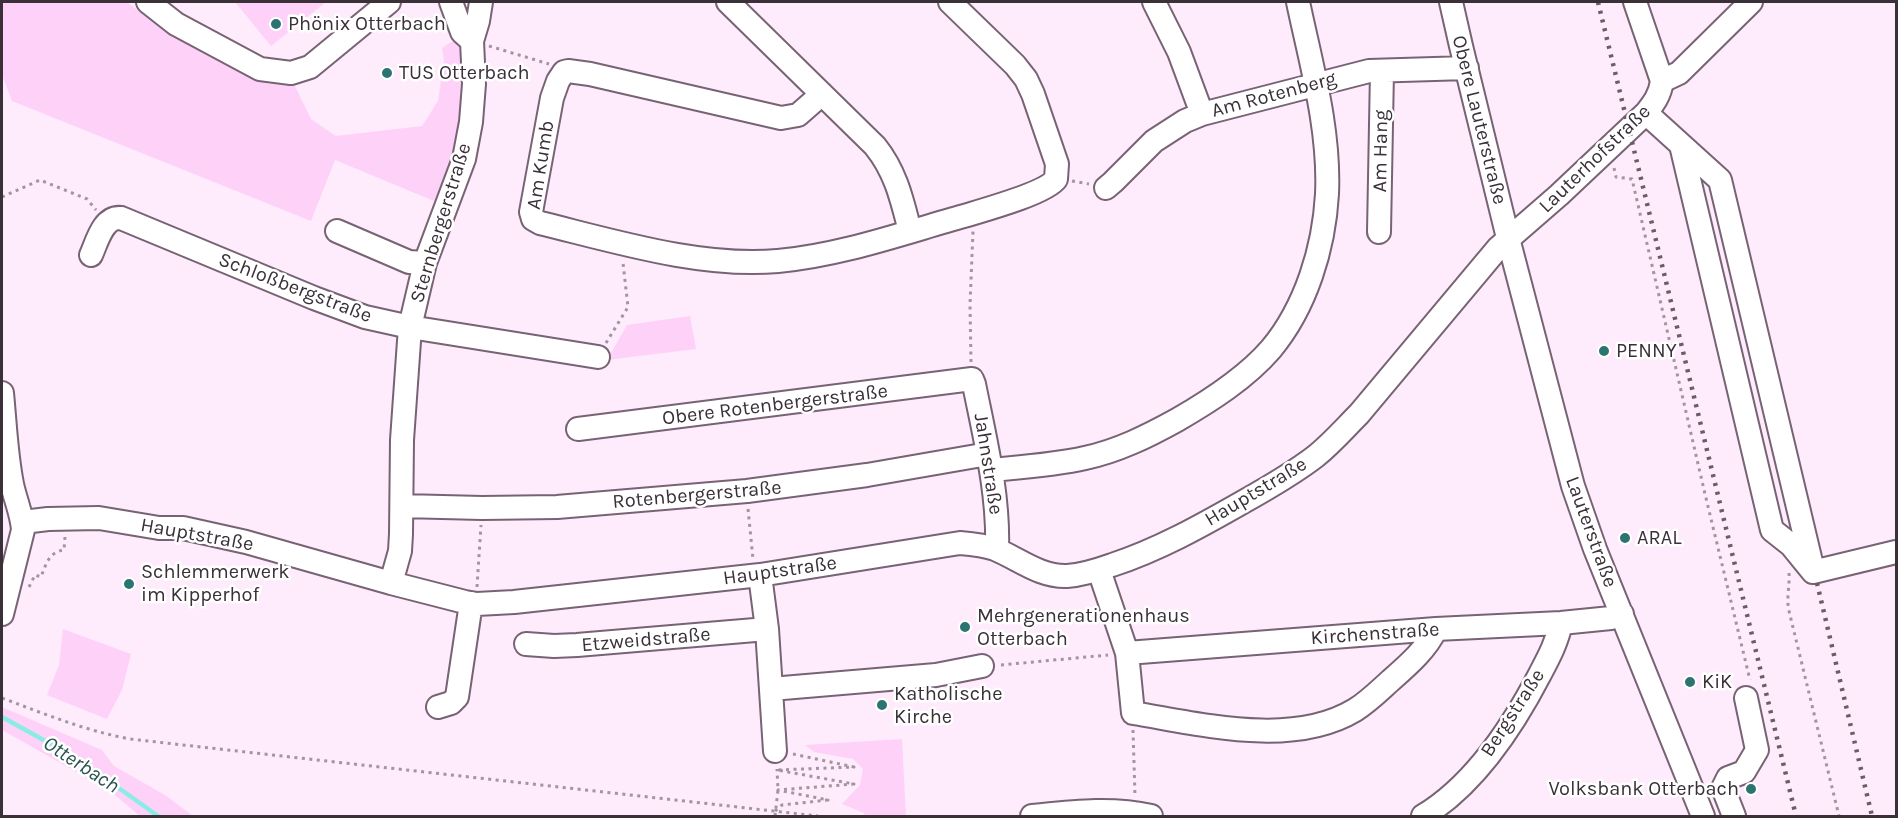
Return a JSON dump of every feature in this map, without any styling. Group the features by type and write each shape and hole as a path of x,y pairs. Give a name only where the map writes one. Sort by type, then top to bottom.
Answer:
{"street":[{"path":"148,2 176,24 260,69 291,73 310,67 389,2"},
{"name":"Sternbergerstraße","path":"451,2 462,32 472,41"},
{"name":"Sternbergerstraße","path":"391,583 400,551 402,440 410,327 425,263 464,159 471,122 474,84 472,41 481,2"},
{"path":"728,2 875,146 889,164 902,198 910,231"},
{"path":"950,2 1015,65 1026,80 1033,93 1057,164 1056,178"},
{"path":"1154,2 1179,52 1202,114"},
{"name":"Rotenbergerstraße","path":"402,506 557,507 747,491 990,462 1058,463 1087,458 1136,441 1160,429 1210,399 1248,372 1270,349 1292,318 1314,266 1324,222 1327,171 1323,122 1298,2"},
{"name":"Obere Lauterstraße","path":"1452,2 1508,238"},
{"name":"Lauterhofstraße","path":"1508,238 1559,195 1646,113 1656,100 1662,81 1635,2"},
{"path":"1662,81 1679,73 1751,2"},
{"name":"Am Rotenberg","path":"1106,188 1154,141 1202,114 1354,74 1382,70 1467,68"},
{"name":"Am Hang","path":"1379,232 1382,70"},
{"path":"564,72 590,74 781,118 798,115 822,94"},
{"name":"Am Kumb","path":"564,72 552,98 531,212 533,219 540,224 621,243 715,260 777,261 857,247 974,213 1037,191 1050,185 1056,178"},
{"path":"1646,113 1720,180 1813,572"},
{"path":"1681,145 1772,530 1791,545 1813,572"},
{"name":"Schloßbergstraße","path":"107,223 116,217 121,218 365,317 410,327 598,357"},
{"path":"91,255 107,223"},
{"path":"337,231 409,262 425,263"},
{"name":"Hauptstraße","path":"23,522 99,518 159,528 183,528 246,542 474,604 514,602 758,575 942,544 960,543 997,550 1053,575 1066,576 1099,570 1155,550 1270,486 1317,455 1359,414 1508,238"},
{"name":"Lauterstraße","path":"1508,238 1573,486 1595,549 1699,807"},
{"name":"Jahnstraße","path":"972,379 990,462 997,525 997,550"},
{"name":"Obere Rotenbergerstraße","path":"578,429 972,379"},
{"path":"2,393 11,477 23,522 2,614"},
{"path":"1813,572 1896,552"},
{"path":"1099,570 1128,654 1133,713 1251,730 1299,728 1337,719 1364,704 1427,645 1436,629"},
{"path":"758,575 767,629 776,760"},
{"path":"438,707 451,703 457,697 474,604"},
{"name":"Kirchenstraße","path":"1128,654 1436,629 1561,623 1611,618 1622,614"},
{"name":"Bergstraße","path":"1423,816 1449,797 1492,752 1521,710 1555,646 1561,623"},
{"name":"Etzweidstraße","path":"526,644 577,645 767,629"},
{"path":"771,689 936,675 982,666"},
{"path":"1699,807 1723,788 1728,778 1744,772 1757,750 1746,698"},
{"path":"1723,788 1734,816"},
{"path":"1032,816 1096,810 1143,814"}],"path":[{"path":"472,41 546,62 564,72"},
{"path":"1608,149 1616,177 1632,179 1752,686 1746,698"},
{"path":"1056,178 1106,188"},
{"path":"2,197 40,180 87,199 107,223"},
{"path":"972,379 970,305 974,213"},
{"path":"598,357 628,308 621,243"},
{"path":"747,491 758,575"},
{"path":"474,604 482,508"},
{"path":"9,586 28,590 34,575 41,577 49,558 56,551 64,550 70,518"},
{"path":"1788,567 1790,582 1788,611 1839,816"},
{"path":"982,666 1128,654"},
{"path":"2,698 59,721 97,733 129,739 818,816"},
{"path":"1133,713 1143,814"},
{"path":"776,760 855,767 776,760"},
{"path":"775,816 778,790 776,760"},
{"path":"776,760 854,784 778,790"},
{"path":"775,811 782,805 828,800 778,790"}],"shaded area":[{"path":"2,2 127,2 189,43 253,75 294,84 311,119 336,136 422,126 438,101 444,60 442,48 451,42 461,42 469,77 456,150 434,201 335,160 311,221 12,101 2,75"},
{"name":"Phönix Otterbach","path":"235,2 326,2 271,46"},
{"path":"690,316 696,349 607,360 627,325"},
{"path":"63,629 131,654 122,690 107,719 47,695 59,665"},
{"path":"2,707 102,750 114,766 165,795 193,816 140,816 110,791 2,730"},
{"path":"902,739 906,816 865,816 864,813 842,804 860,785 863,769 853,759 814,752 805,745"}],"waterway":[{"name":"Otterbach","path":"2,717 78,759 158,816"}],"railway":[{"path":"1598,2 1796,816"},
{"path":"1817,583 1872,816"}],"place":[{"name":"Phönix Otterbach","path":"276,24"},
{"name":"TUS Otterbach","path":"387,73"},
{"name":"PENNY","path":"1604,351"},
{"name":"ARAL","path":"1625,538"},
{"name":"Schlemmerwerk im Kipperhof","path":"129,584"},
{"name":"Mehrgenerationenhaus Otterbach","path":"965,627"},
{"name":"KiK","path":"1690,682"},
{"name":"Katholische Kirche","path":"882,705"},
{"name":"Volksbank Otterbach","path":"1751,789"}]}
